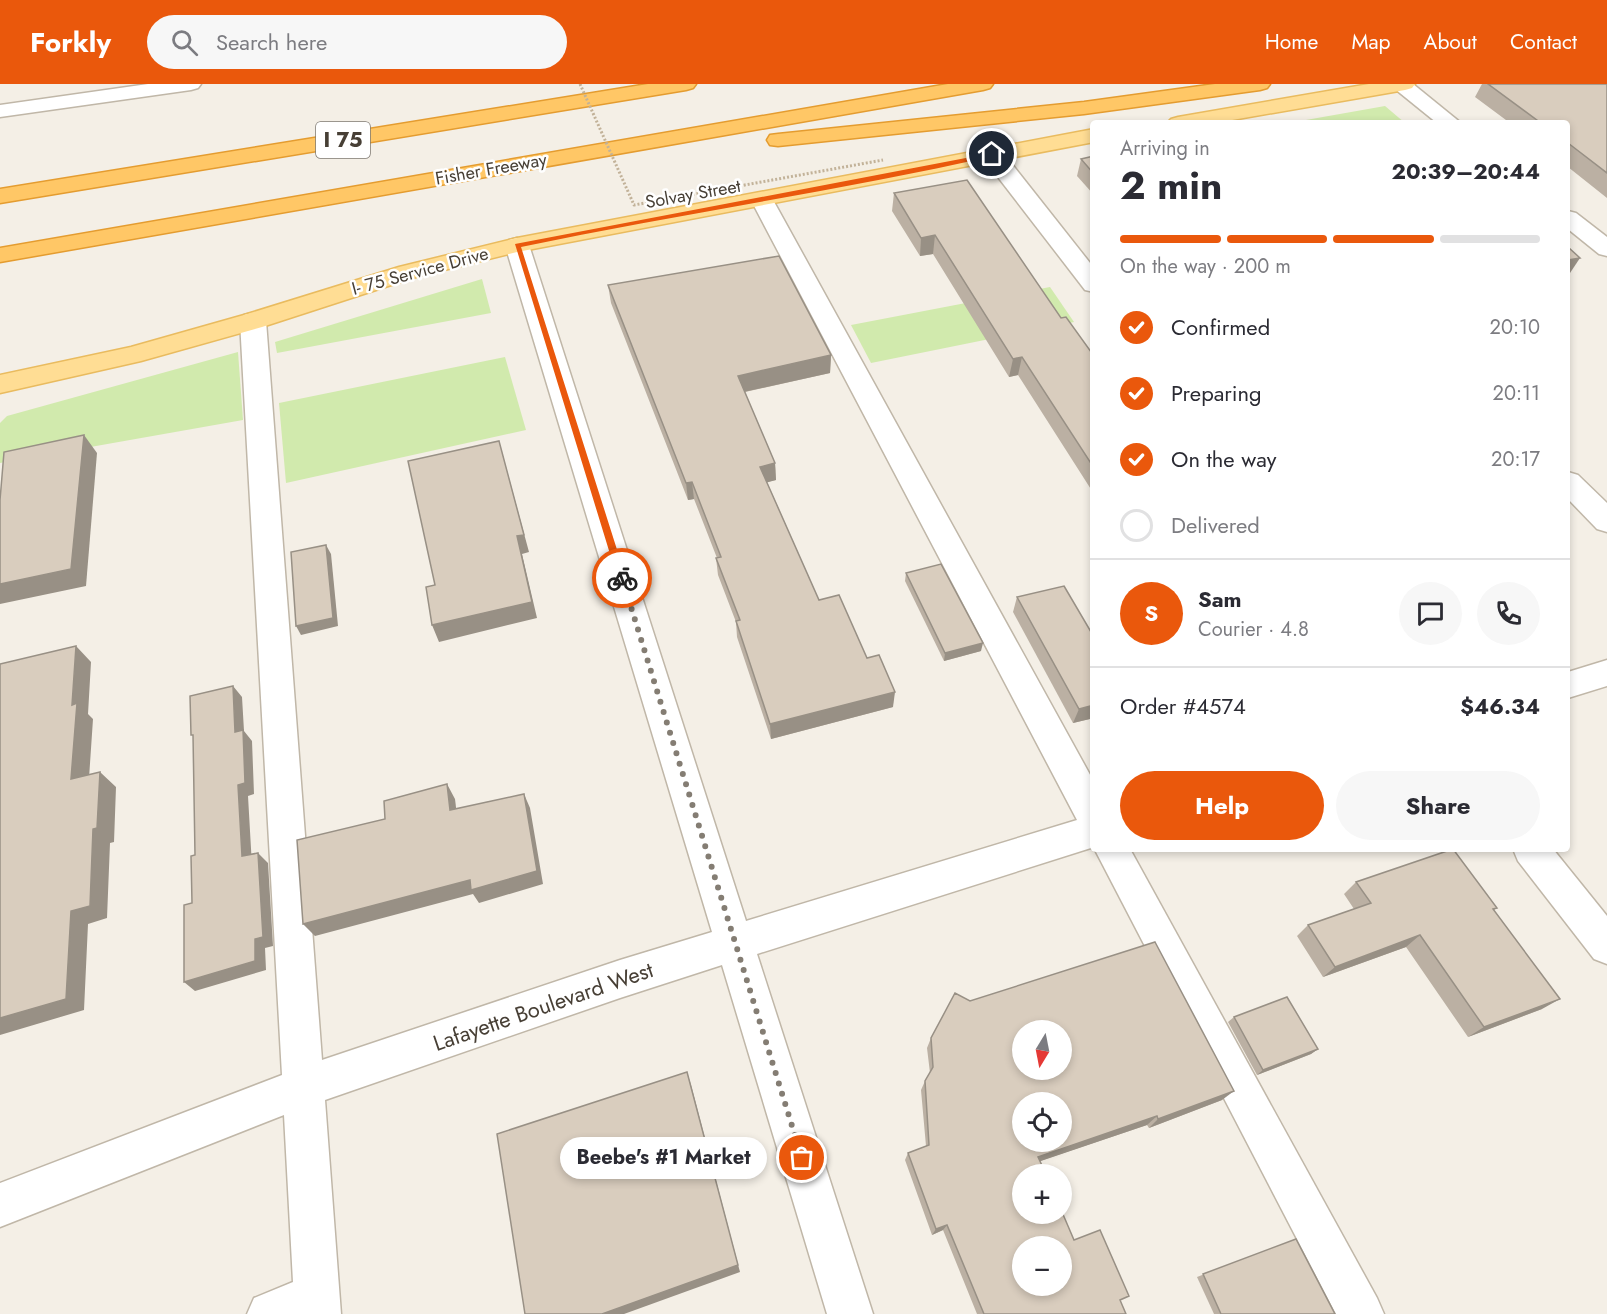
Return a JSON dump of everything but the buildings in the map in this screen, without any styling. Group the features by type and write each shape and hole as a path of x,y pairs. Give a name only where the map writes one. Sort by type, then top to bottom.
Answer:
{"highway":[{"path":"324,143 606,84"},
{"name":"I 75","path":"0,195 686,84"},
{"name":"Fisher Freeway","path":"0,255 983,84"},
{"path":"375,189 649,153 1084,108 1260,84"}],"main road":[{"path":"1210,120 1403,84"},
{"name":"I- 75 Service Drive","path":"0,384 84,367 253,321 408,272 517,245 1090,136"}],"street":[{"path":"4,88 1,115 191,84"},
{"path":"1403,84 1446,120"},
{"path":"992,154 1090,280"},
{"path":"762,200 1090,810"},
{"path":"1570,220 1607,249"},
{"path":"517,245 850,1314"},
{"path":"253,321 317,1305 270,1314"},
{"path":"1570,484 1607,521"},
{"path":"1570,684 1607,673"},
{"name":"Lafayette Boulevard West","path":"0,1205 303,1087 608,983 1090,832"},
{"path":"1113,852 1361,1314"},
{"path":"1534,852 1607,946"}],"path":[{"name":"Solvay Street","path":"580,84 634,205 883,160"}],"green space":[{"path":"1385,106 1401,120 1306,120"},
{"path":"482,279 491,313 277,353 275,342"},
{"path":"1050,287 1074,322 871,363 851,325"},
{"path":"238,352 243,420 0,463 0,423 7,416"},
{"path":"505,357 526,430 286,483 279,403"}],"way so far":[{"path":"622,578 802,1158"}],"place":[{"name":"Beebe's #1 Market","path":"802,1158"}],"route":[{"path":"622,578 517,245 858,182 992,154"}]}
